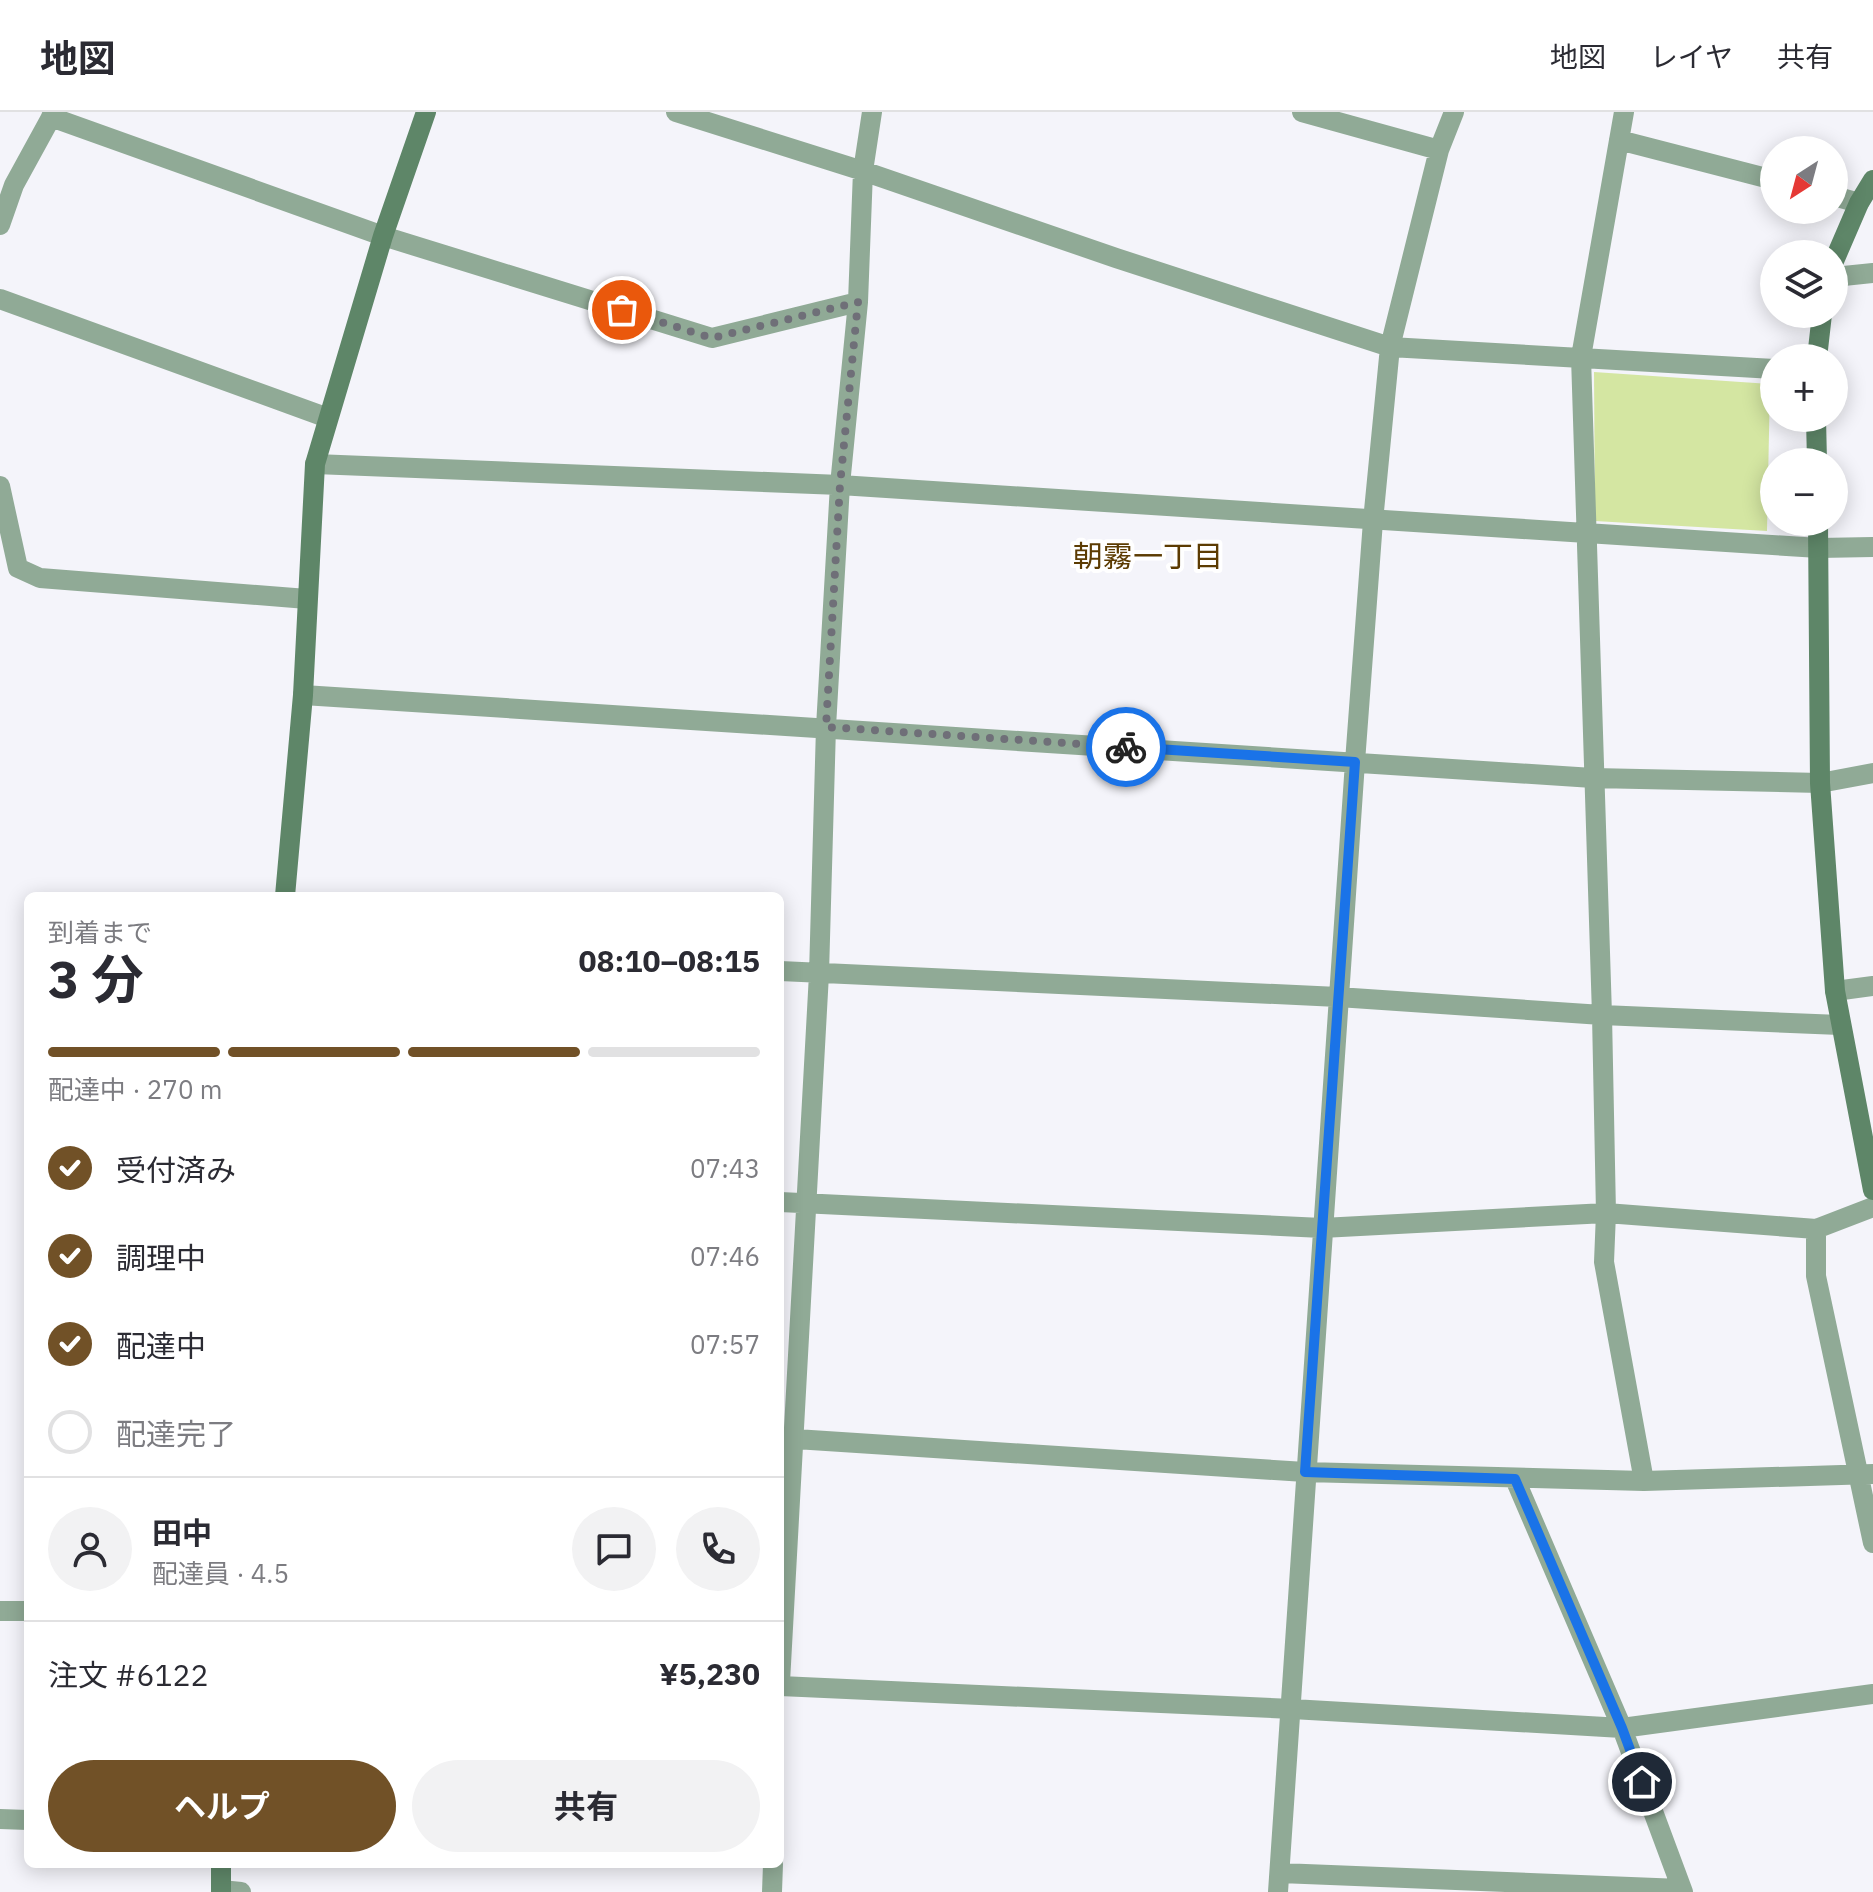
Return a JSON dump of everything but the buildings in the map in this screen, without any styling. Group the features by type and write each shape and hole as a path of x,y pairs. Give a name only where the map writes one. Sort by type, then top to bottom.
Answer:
{"street":[{"path":"285,892 303,695 315,464 383,236 426,112"},
{"path":"676,112 863,171 1390,347 1760,368"},
{"path":"784,1561 788,1438 807,1204 819,974 826,727 840,485 858,302 863,171 872,112"},
{"path":"1302,112 1439,150"},
{"path":"1454,112 1439,150 1390,347 1373,521 1338,997 1279,1882 1682,1890 1622,1728 1515,1479"},
{"path":"1624,112 1581,357 1602,1015 1604,1262 1644,1481"},
{"path":"0,225 14,185 52,115 383,236 712,338 858,302"},
{"path":"1619,140 1760,176"},
{"path":"1843,240 1873,180"},
{"path":"1848,200 1859,203"},
{"path":"1848,276 1873,273"},
{"path":"0,299 328,418"},
{"path":"315,464 840,485 1819,548 1873,547"},
{"path":"0,486 18,568 40,578 307,599"},
{"path":"1819,536 1820,783 1835,991 1873,1190"},
{"path":"303,695 1593,778 1820,783 1873,773"},
{"path":"784,971 1338,997 1602,1015 1840,1025"},
{"path":"1835,991 1873,986"},
{"path":"784,1202 1322,1228 1606,1213 1816,1229 1873,1207"},
{"path":"1816,1229 1816,1276 1866,1475 1873,1543"},
{"path":"788,1438 1305,1472 1644,1481 1866,1475"},
{"path":"0,1611 24,1611"},
{"path":"784,1684 1622,1728 1873,1694"},
{"path":"0,1819 24,1820"},
{"path":"222,1868 227,1891"},
{"path":"772,1892 773,1868"}],"green space":[{"path":"1594,372 1760,383 1760,432 1769,432 1769,448 1760,448 1760,531 1595,521"}],"way so far":[{"path":"622,310 712,338 858,302 840,485 826,727 1126,747"}],"district":[{"name":"朝霧一丁目","path":"1148,555"}],"route":[{"path":"1126,747 1355,762 1305,1472 1515,1479 1622,1728 1642,1782"}]}
